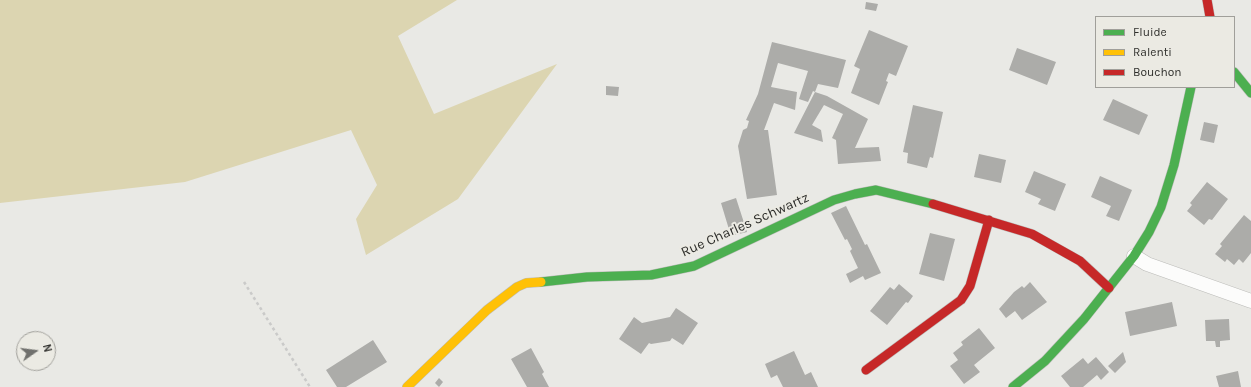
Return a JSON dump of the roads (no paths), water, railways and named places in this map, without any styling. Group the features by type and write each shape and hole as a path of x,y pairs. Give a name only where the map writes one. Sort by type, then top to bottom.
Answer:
{"street":[{"path":"1207,0 1210,16"},
{"path":"1235,73 1251,93"},
{"path":"1013,387 1045,361 1084,319 1134,256 1161,207 1174,165 1191,88"},
{"name":"Rue Charles Schwartz","path":"407,387 487,310 517,287 526,283 587,277 651,275 694,266 834,200 876,190 901,195 1032,234 1080,261 1109,288"},
{"path":"866,370 961,300 970,286 989,220"},
{"path":"1134,256 1147,264 1251,301"}]}
